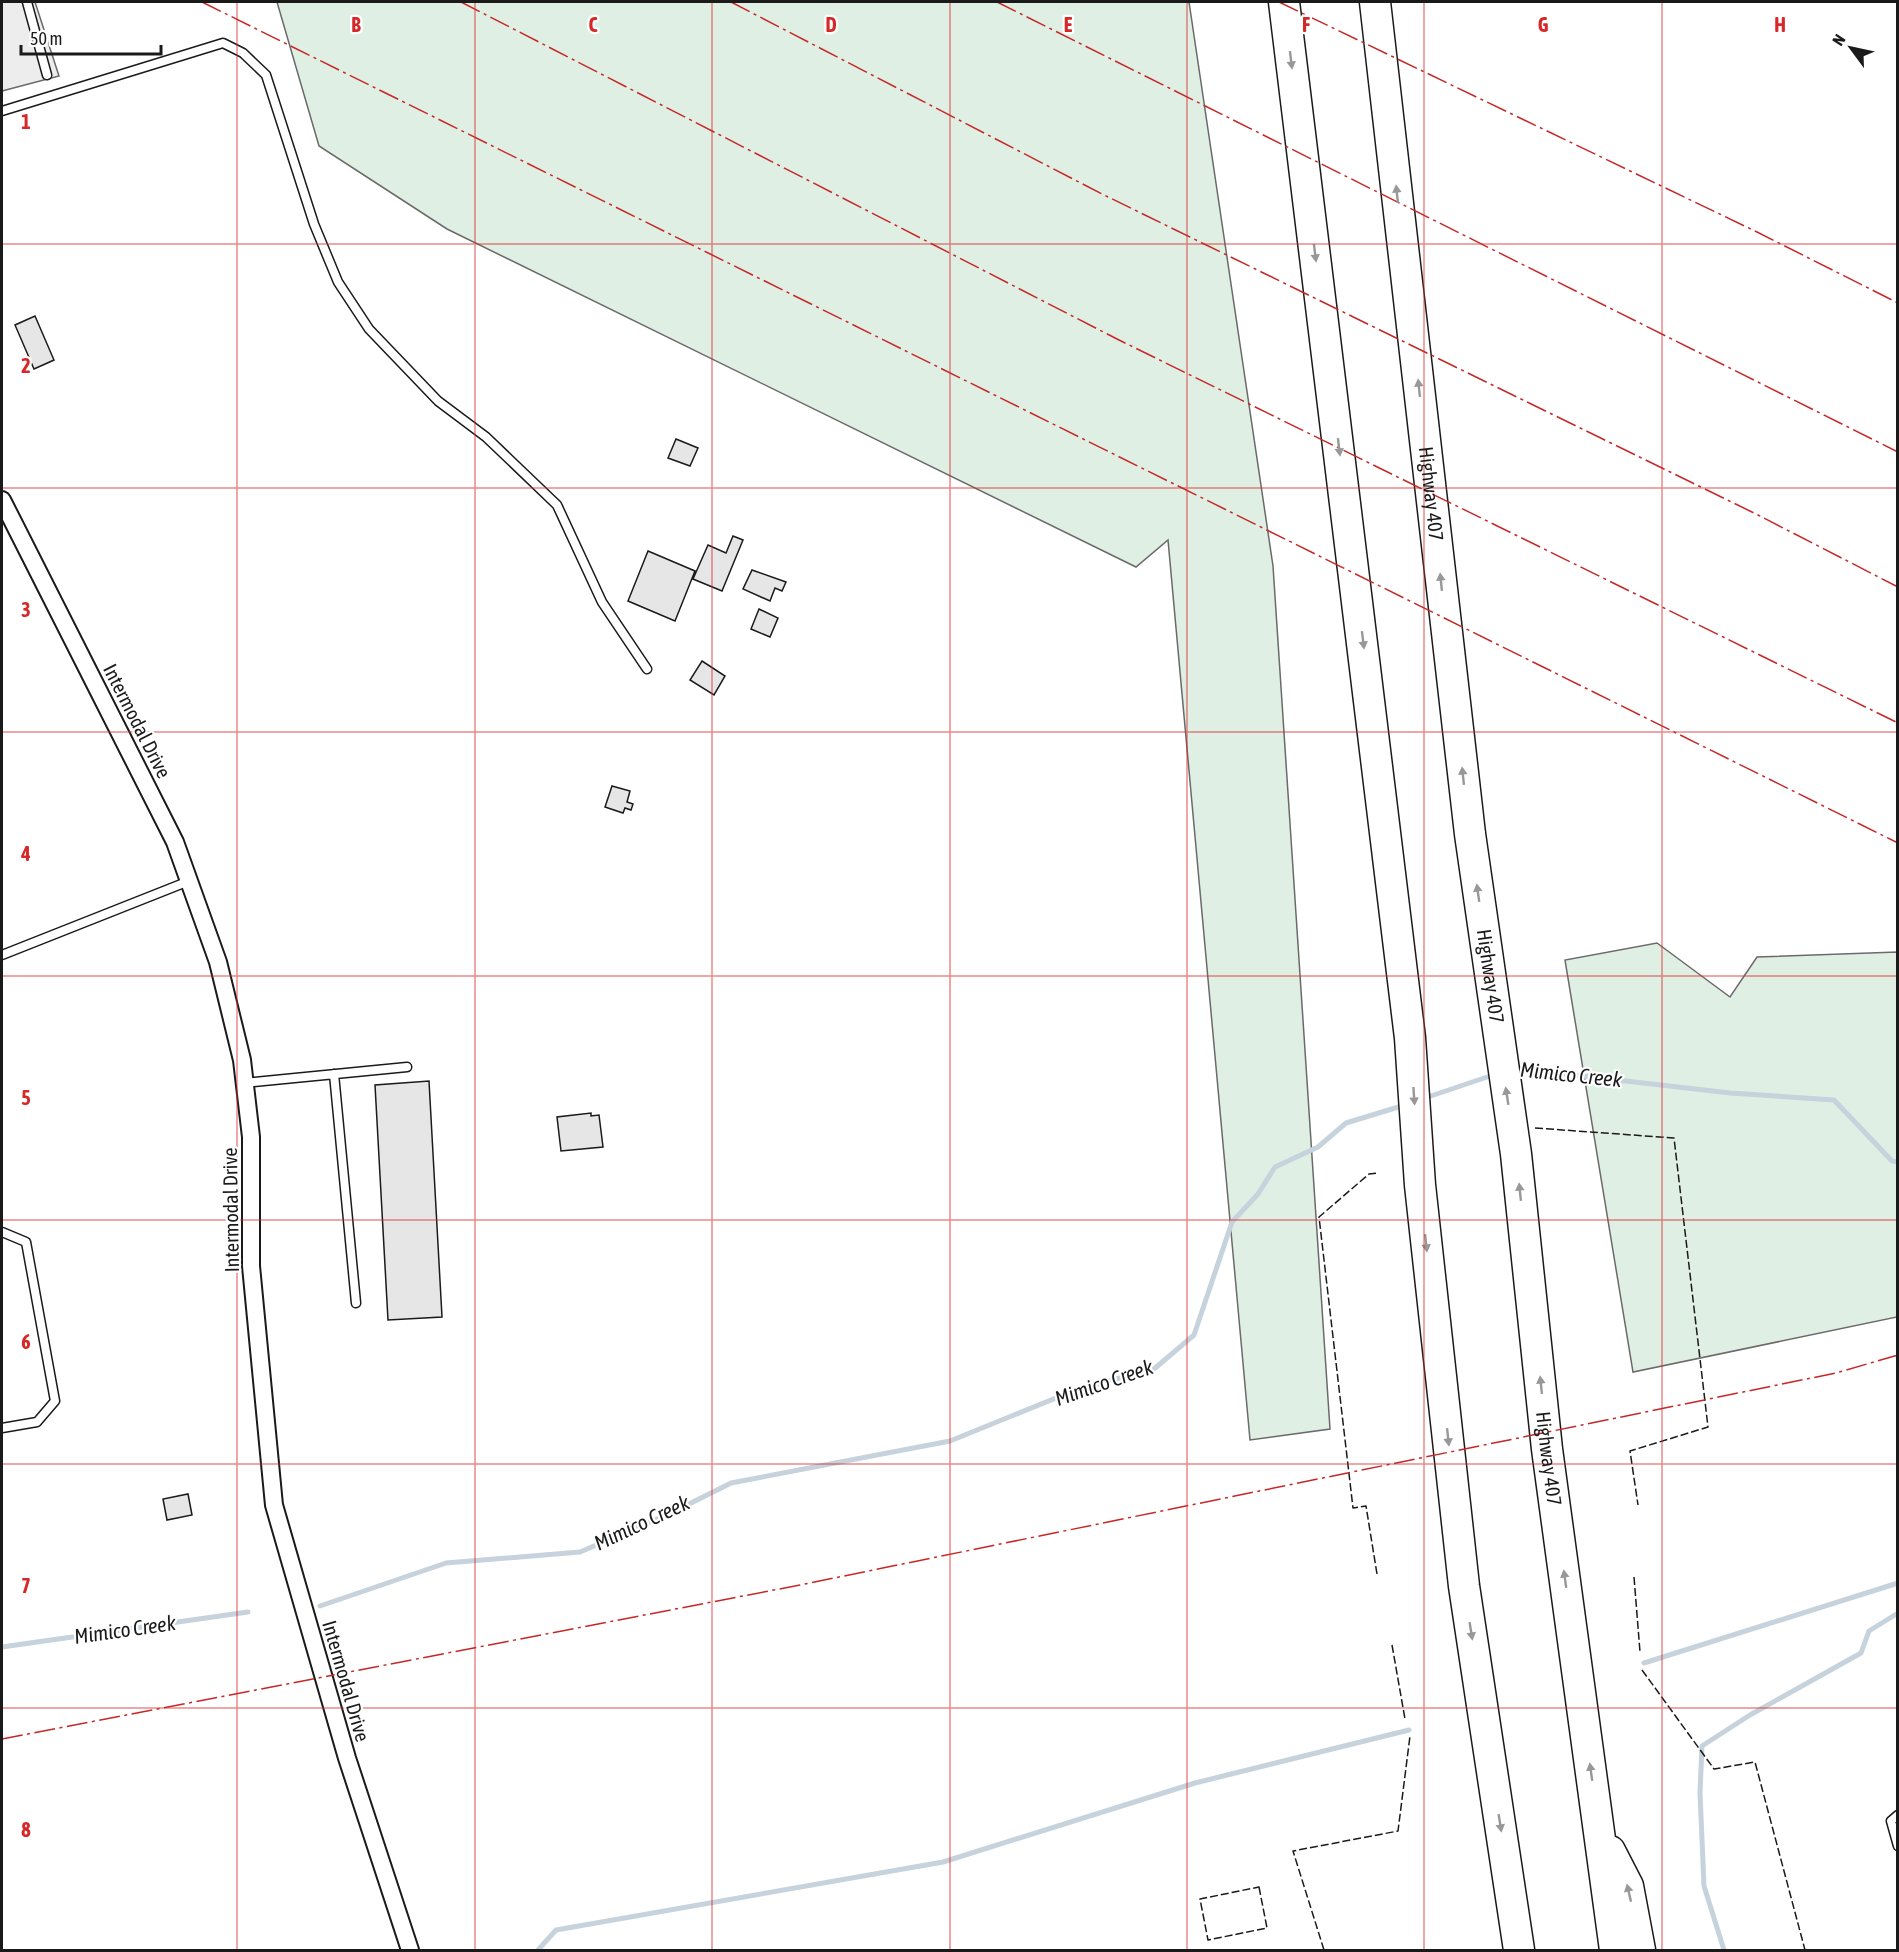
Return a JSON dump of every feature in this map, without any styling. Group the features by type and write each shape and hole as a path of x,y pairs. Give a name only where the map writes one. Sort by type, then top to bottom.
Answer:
{"highway":[{"path":"1284,2 1410,1038 1420,1185 1464,1586 1519,1950"},
{"name":"Highway 407","path":"1375,2 1470,834 1494,1014 1516,1154 1547,1449 1615,1950"},
{"path":"1599,1830 1628,1886 1640,1950"}],"street":[{"name":"Intermodal Drive","path":"2,500 174,843 218,962 242,1060 251,1137 251,1266 273,1505 347,1758 410,1950"}],"lane":[{"path":"27,2 47,75"},
{"path":"2,111 223,43 243,53 266,75 314,224 344,292 369,329 438,401 486,437 556,505 603,602 647,669"},
{"path":"2,955 189,880"},
{"path":"244,1083 407,1067"},
{"path":"334,1074 356,1303"},
{"path":"2,1232 26,1242 55,1401 36,1422 2,1428"},
{"path":"1898,1815 1891,1821 1898,1846"}],"green space":[{"path":"277,2 1189,2 1273,566 1330,1429 1250,1440 1168,540 1136,567 447,229 319,146"},
{"path":"1657,943 1730,997 1757,957 1897,952 1897,1317 1633,1372 1565,960"}],"shaded area":[{"path":"2,2 35,2 59,76 2,91"}],"building":[{"path":"35,316 54,360 34,369 15,325"},
{"path":"676,439 698,448 690,466 668,458"},
{"path":"733,536 743,540 722,591 693,579 708,545 726,553"},
{"path":"648,551 695,571 675,621 628,601"},
{"path":"752,570 786,582 782,591 775,588 770,601 743,589"},
{"path":"759,609 778,618 770,637 751,629"},
{"path":"702,661 725,676 714,695 690,680"},
{"path":"612,786 630,791 627,802 633,804 631,810 625,808 623,813 605,807"},
{"path":"429,1081 442,1317 388,1320 375,1085"},
{"path":"591,1113 591,1116 599,1115 603,1147 561,1151 557,1117"},
{"path":"188,1494 192,1515 167,1520 163,1499"}],"waterway":[{"name":"Mimico Creek","path":"1513,1068 1730,1093 1834,1100 1892,1161 1898,1162"},
{"name":"Mimico Creek","path":"1422,1099 1496,1074"},
{"name":"Mimico Creek","path":"320,1606 446,1563 580,1552 671,1513 731,1483 950,1441 1078,1389 1154,1369 1194,1335 1232,1222 1258,1194 1275,1167 1318,1147 1346,1123 1405,1105"},
{"path":"1644,1663 1898,1583"},
{"name":"Mimico Creek","path":"2,1647 248,1612"},
{"path":"1724,1950 1704,1886 1700,1793 1702,1746 1750,1715 1861,1653 1869,1631 1898,1613"},
{"path":"538,1950 556,1930 943,1862 1195,1783 1409,1730"}],"fence":[{"path":"1535,1128 1674,1138 1708,1427 1630,1451 1638,1505"},
{"path":"1377,1574 1366,1506 1353,1508 1319,1217 1369,1174 1379,1173"},
{"path":"1634,1577 1640,1652"},
{"path":"1392,1645 1405,1719"},
{"path":"1642,1670 1714,1769 1755,1762 1805,1950"},
{"path":"1324,1950 1293,1851 1398,1831 1410,1736"},
{"path":"1259,1887 1267,1928 1208,1940 1200,1899 1259,1887"}],"power":[{"path":"202,2 1898,843"},
{"path":"461,2 1119,340 1898,723"},
{"path":"731,2 1102,194 1756,514 1898,587"},
{"path":"997,2 1898,452"},
{"path":"1279,2 1757,232 1898,303"},
{"path":"2,1739 800,1585 1836,1373 1898,1355"}]}
